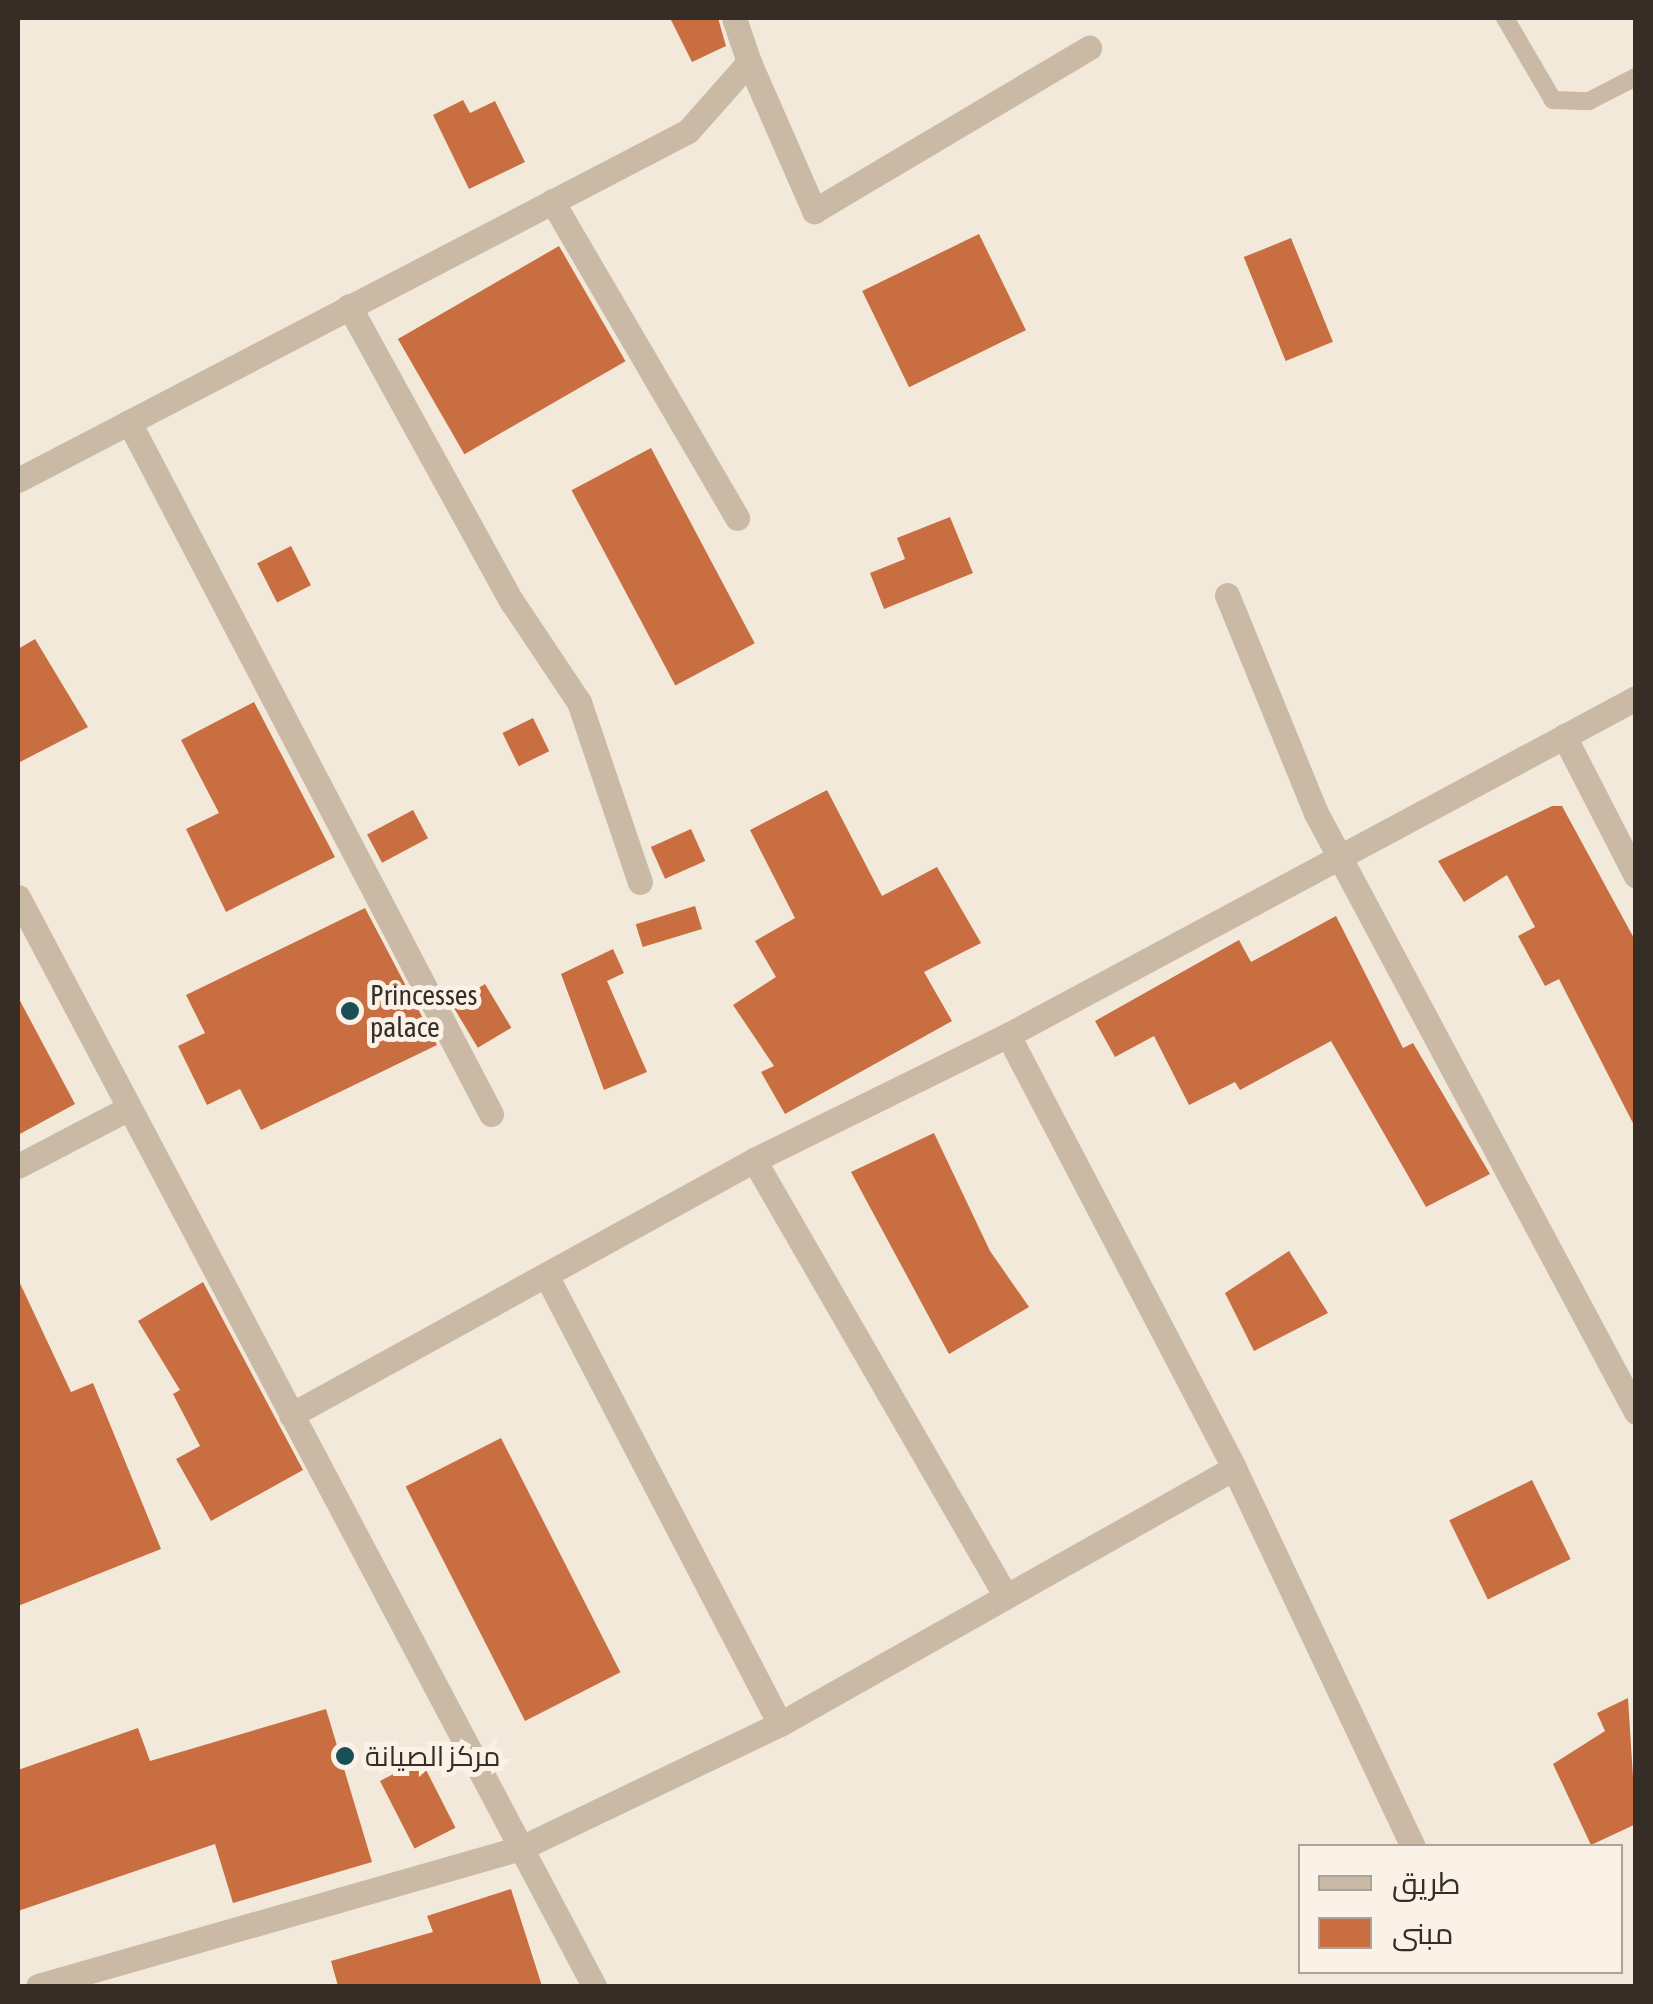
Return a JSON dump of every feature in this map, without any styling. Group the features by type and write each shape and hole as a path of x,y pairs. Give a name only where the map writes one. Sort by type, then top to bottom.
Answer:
{"street":[{"path":"734,18 814,211 1089,48"},
{"path":"18,480 688,131 749,62"},
{"path":"552,201 737,518"},
{"path":"349,306 512,602 579,702 640,882"},
{"path":"129,422 491,1114"},
{"path":"1227,595 1338,855 1504,1151 1636,1412"},
{"path":"292,1415 754,1160 1008,1035 1636,698"},
{"path":"1564,736 1636,876"},
{"path":"18,897 594,1986"},
{"path":"1008,1035 1234,1468 1412,1844"},
{"path":"18,1166 129,1108"},
{"path":"754,1160 1004,1593"},
{"path":"547,1277 780,1724"},
{"path":"38,1986 521,1848 780,1724 1004,1593 1234,1468"}],"lane":[{"path":"1505,18 1554,100 1589,101 1636,77"}],"building":[{"path":"670,18 718,18 726,46 692,62"},
{"path":"463,100 470,113 495,101 525,162 469,189 433,115"},
{"path":"979,234 1026,330 909,387 862,291"},
{"path":"1291,238 1333,342 1286,361 1244,257"},
{"path":"559,246 626,361 464,454 398,339"},
{"path":"651,448 755,643 675,685 572,490"},
{"path":"950,517 973,573 884,609 870,573 905,559 897,538"},
{"path":"291,546 311,585 277,602 257,563"},
{"path":"35,639 88,727 18,763 18,649"},
{"path":"254,702 335,857 226,912 186,829 219,813 181,740"},
{"path":"533,718 549,751 519,766 502,733"},
{"path":"827,790 882,896 937,867 981,943 924,972 952,1021 785,1114 761,1072 774,1066 733,1005 776,977 755,941 795,918 750,830"},
{"path":"1552,806 1562,806 1636,942 1636,1129 1559,979 1545,986 1518,936 1535,927 1507,875 1464,902 1438,861"},
{"path":"413,810 428,838 382,863 367,834"},
{"path":"691,829 705,861 665,879 651,847"},
{"path":"695,906 702,929 643,947 636,924"},
{"path":"365,908 437,1045 261,1130 240,1089 207,1105 178,1046 205,1033 186,995"},
{"path":"1336,916 1403,1048 1413,1043 1490,1174 1426,1207 1331,1041 1240,1090 1235,1082 1189,1105 1154,1036 1115,1057 1095,1021 1239,940 1251,962"},
{"path":"613,949 624,973 607,981 647,1072 604,1090 561,974"},
{"path":"485,984 511,1028 478,1048 452,1004"},
{"path":"18,997 75,1104 18,1135"},
{"path":"934,1133 990,1251 1029,1307 949,1354 851,1172"},
{"path":"1289,1251 1328,1313 1254,1351 1225,1293"},
{"path":"18,1279 71,1392 93,1383 161,1549 18,1606"},
{"path":"203,1282 303,1470 211,1521 176,1459 200,1446 173,1394 180,1390 138,1321"},
{"path":"501,1438 620,1672 525,1721 406,1487"},
{"path":"1532,1480 1571,1559 1488,1599 1449,1520"},
{"path":"1628,1698 1636,1824 1591,1844 1553,1764 1605,1731 1597,1713"},
{"path":"326,1709 372,1862 233,1903 215,1844 18,1911 18,1770 138,1728 150,1761"},
{"path":"421,1760 456,1828 415,1849 380,1781"},
{"path":"511,1889 542,1986 338,1986 331,1961 433,1932 427,1916"}],"place":[{"name":"Princesses palace","path":"350,1011"},
{"name":"مركز الصيانة","path":"345,1756"}]}
